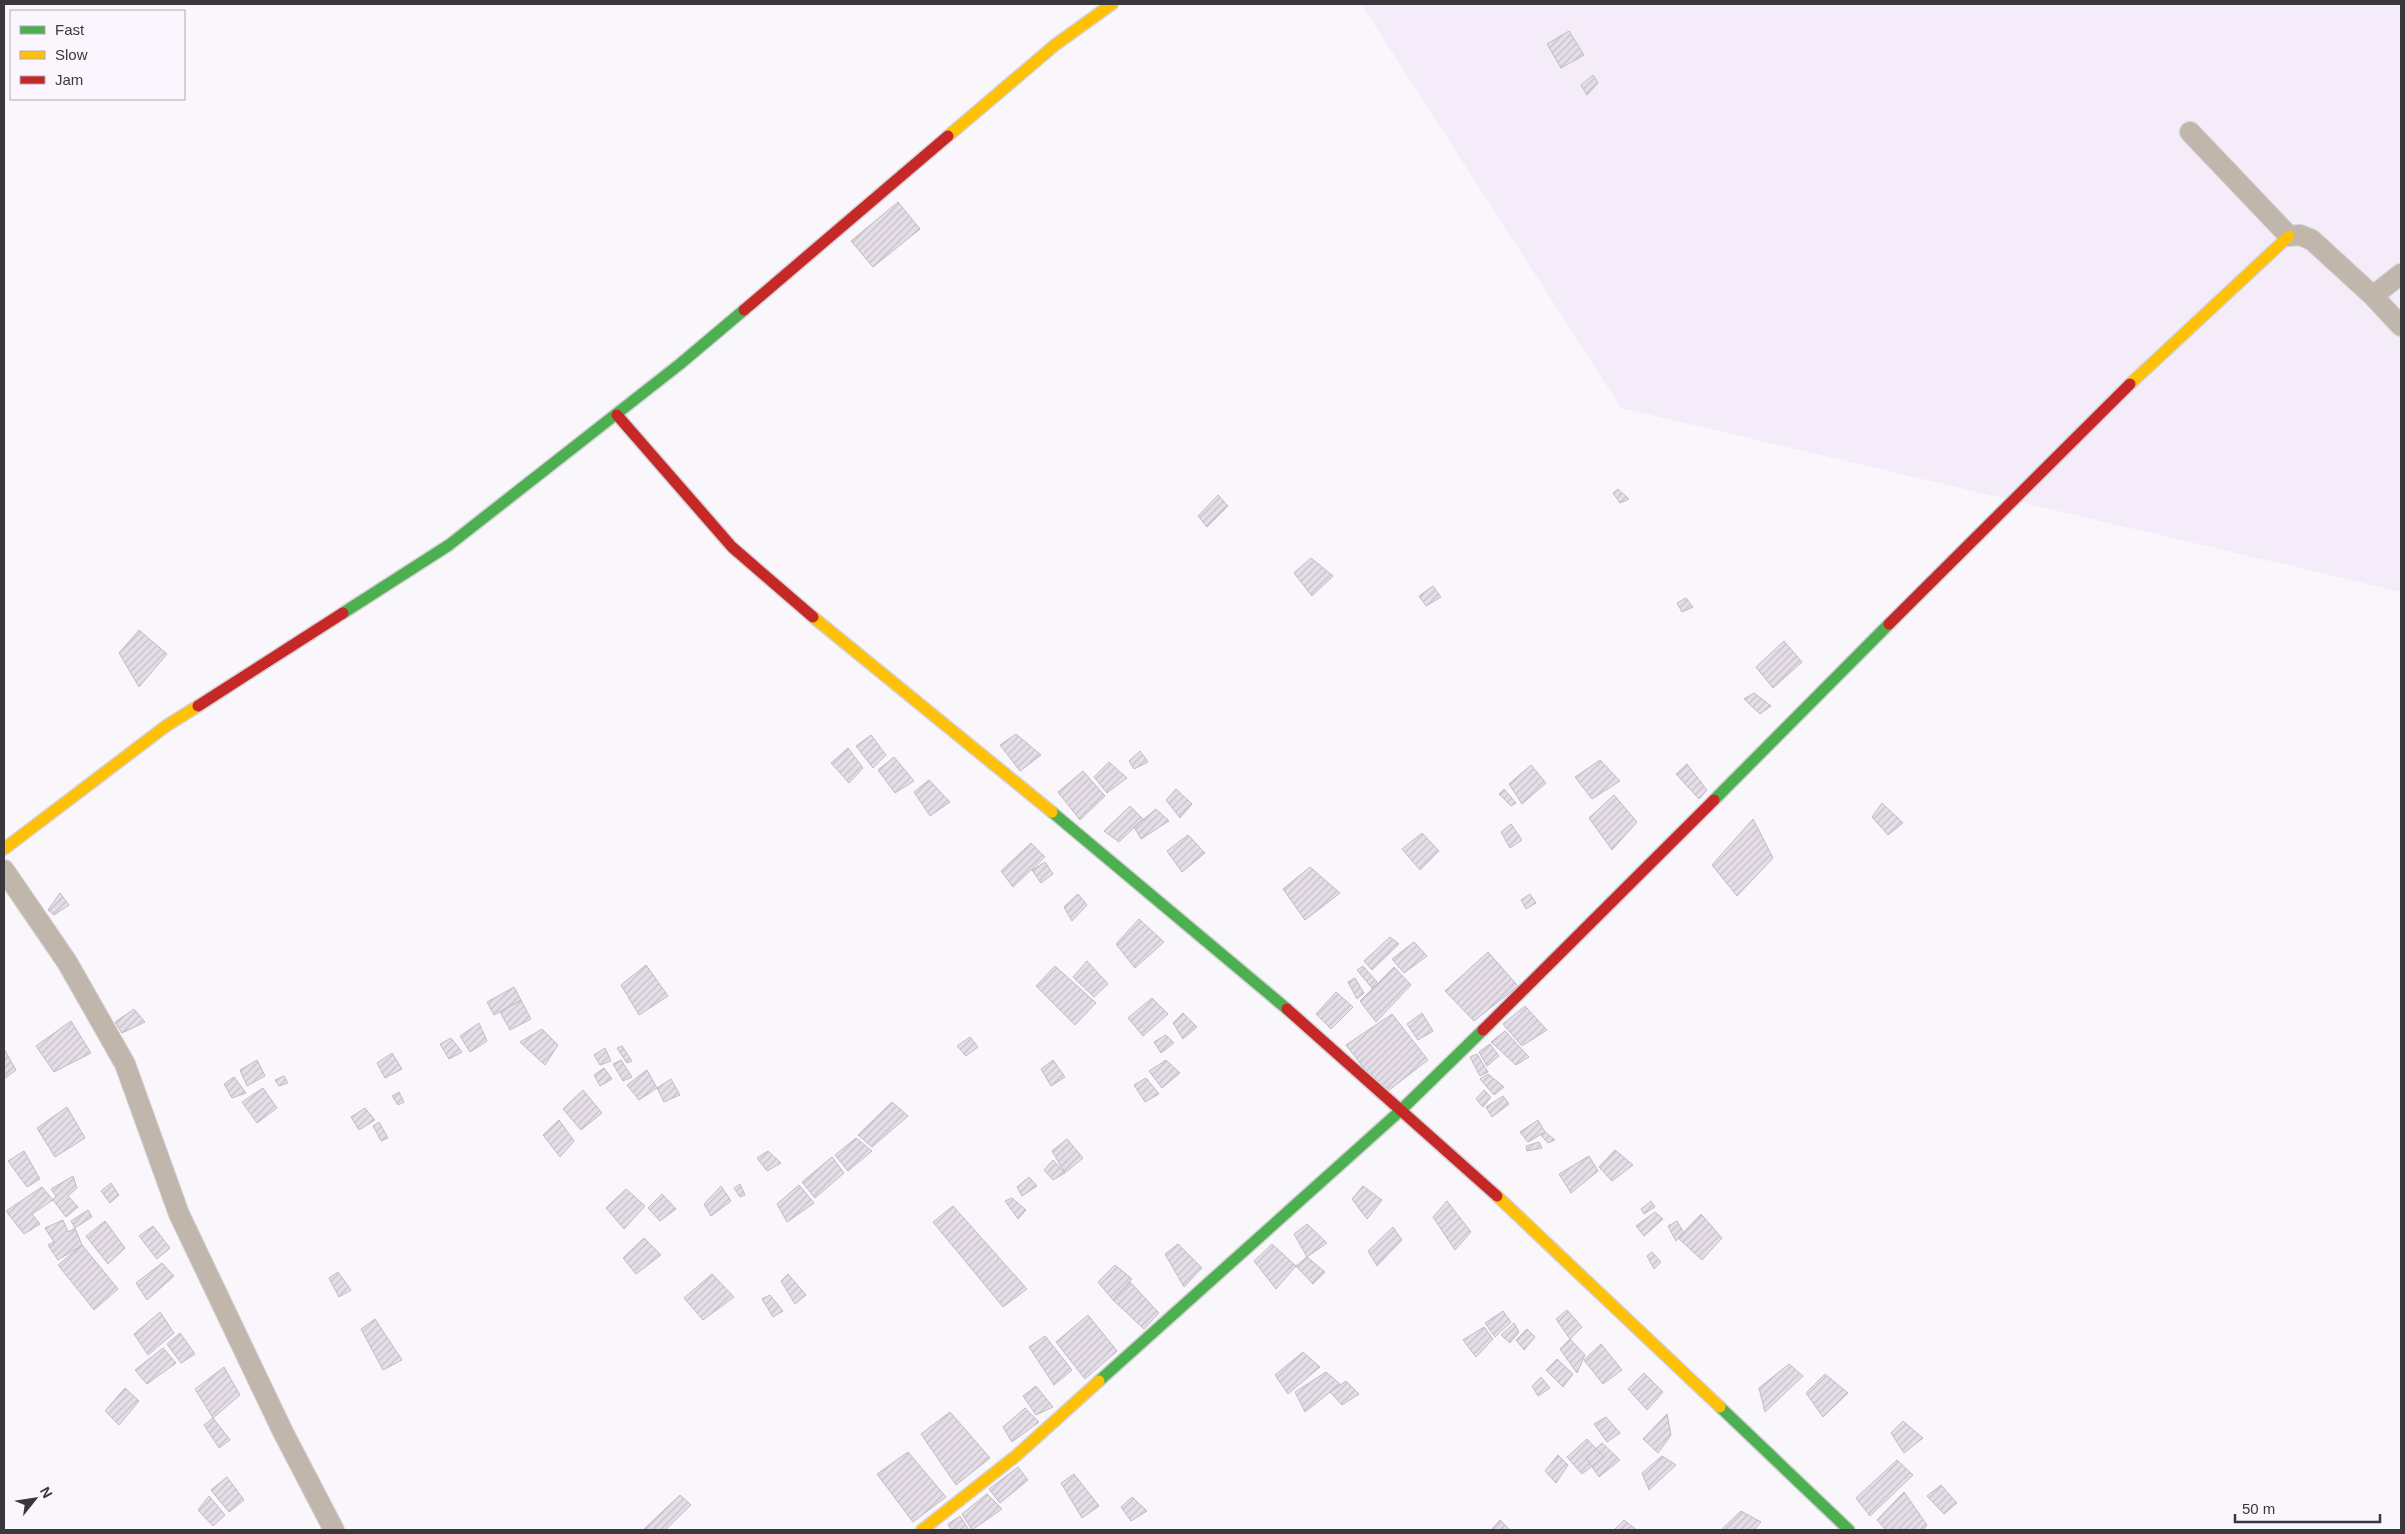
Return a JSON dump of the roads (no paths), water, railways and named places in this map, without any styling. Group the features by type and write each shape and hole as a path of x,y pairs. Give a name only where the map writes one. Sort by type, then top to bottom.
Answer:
{"street":[{"path":"4,849 166,726 449,545 617,415 1055,45 1112,4"},
{"path":"2190,132 2289,236"},
{"path":"922,1530 1017,1455 1400,1111 1551,964 2097,415 2289,236 2300,234 2312,240 2373,296 2401,326"},
{"path":"2373,296 2401,274"},
{"path":"617,415 732,547 847,647 1197,931 1303,1022 1518,1215 1849,1530"},
{"path":"4,870 67,962 125,1064 179,1214 282,1432 334,1530"}]}
